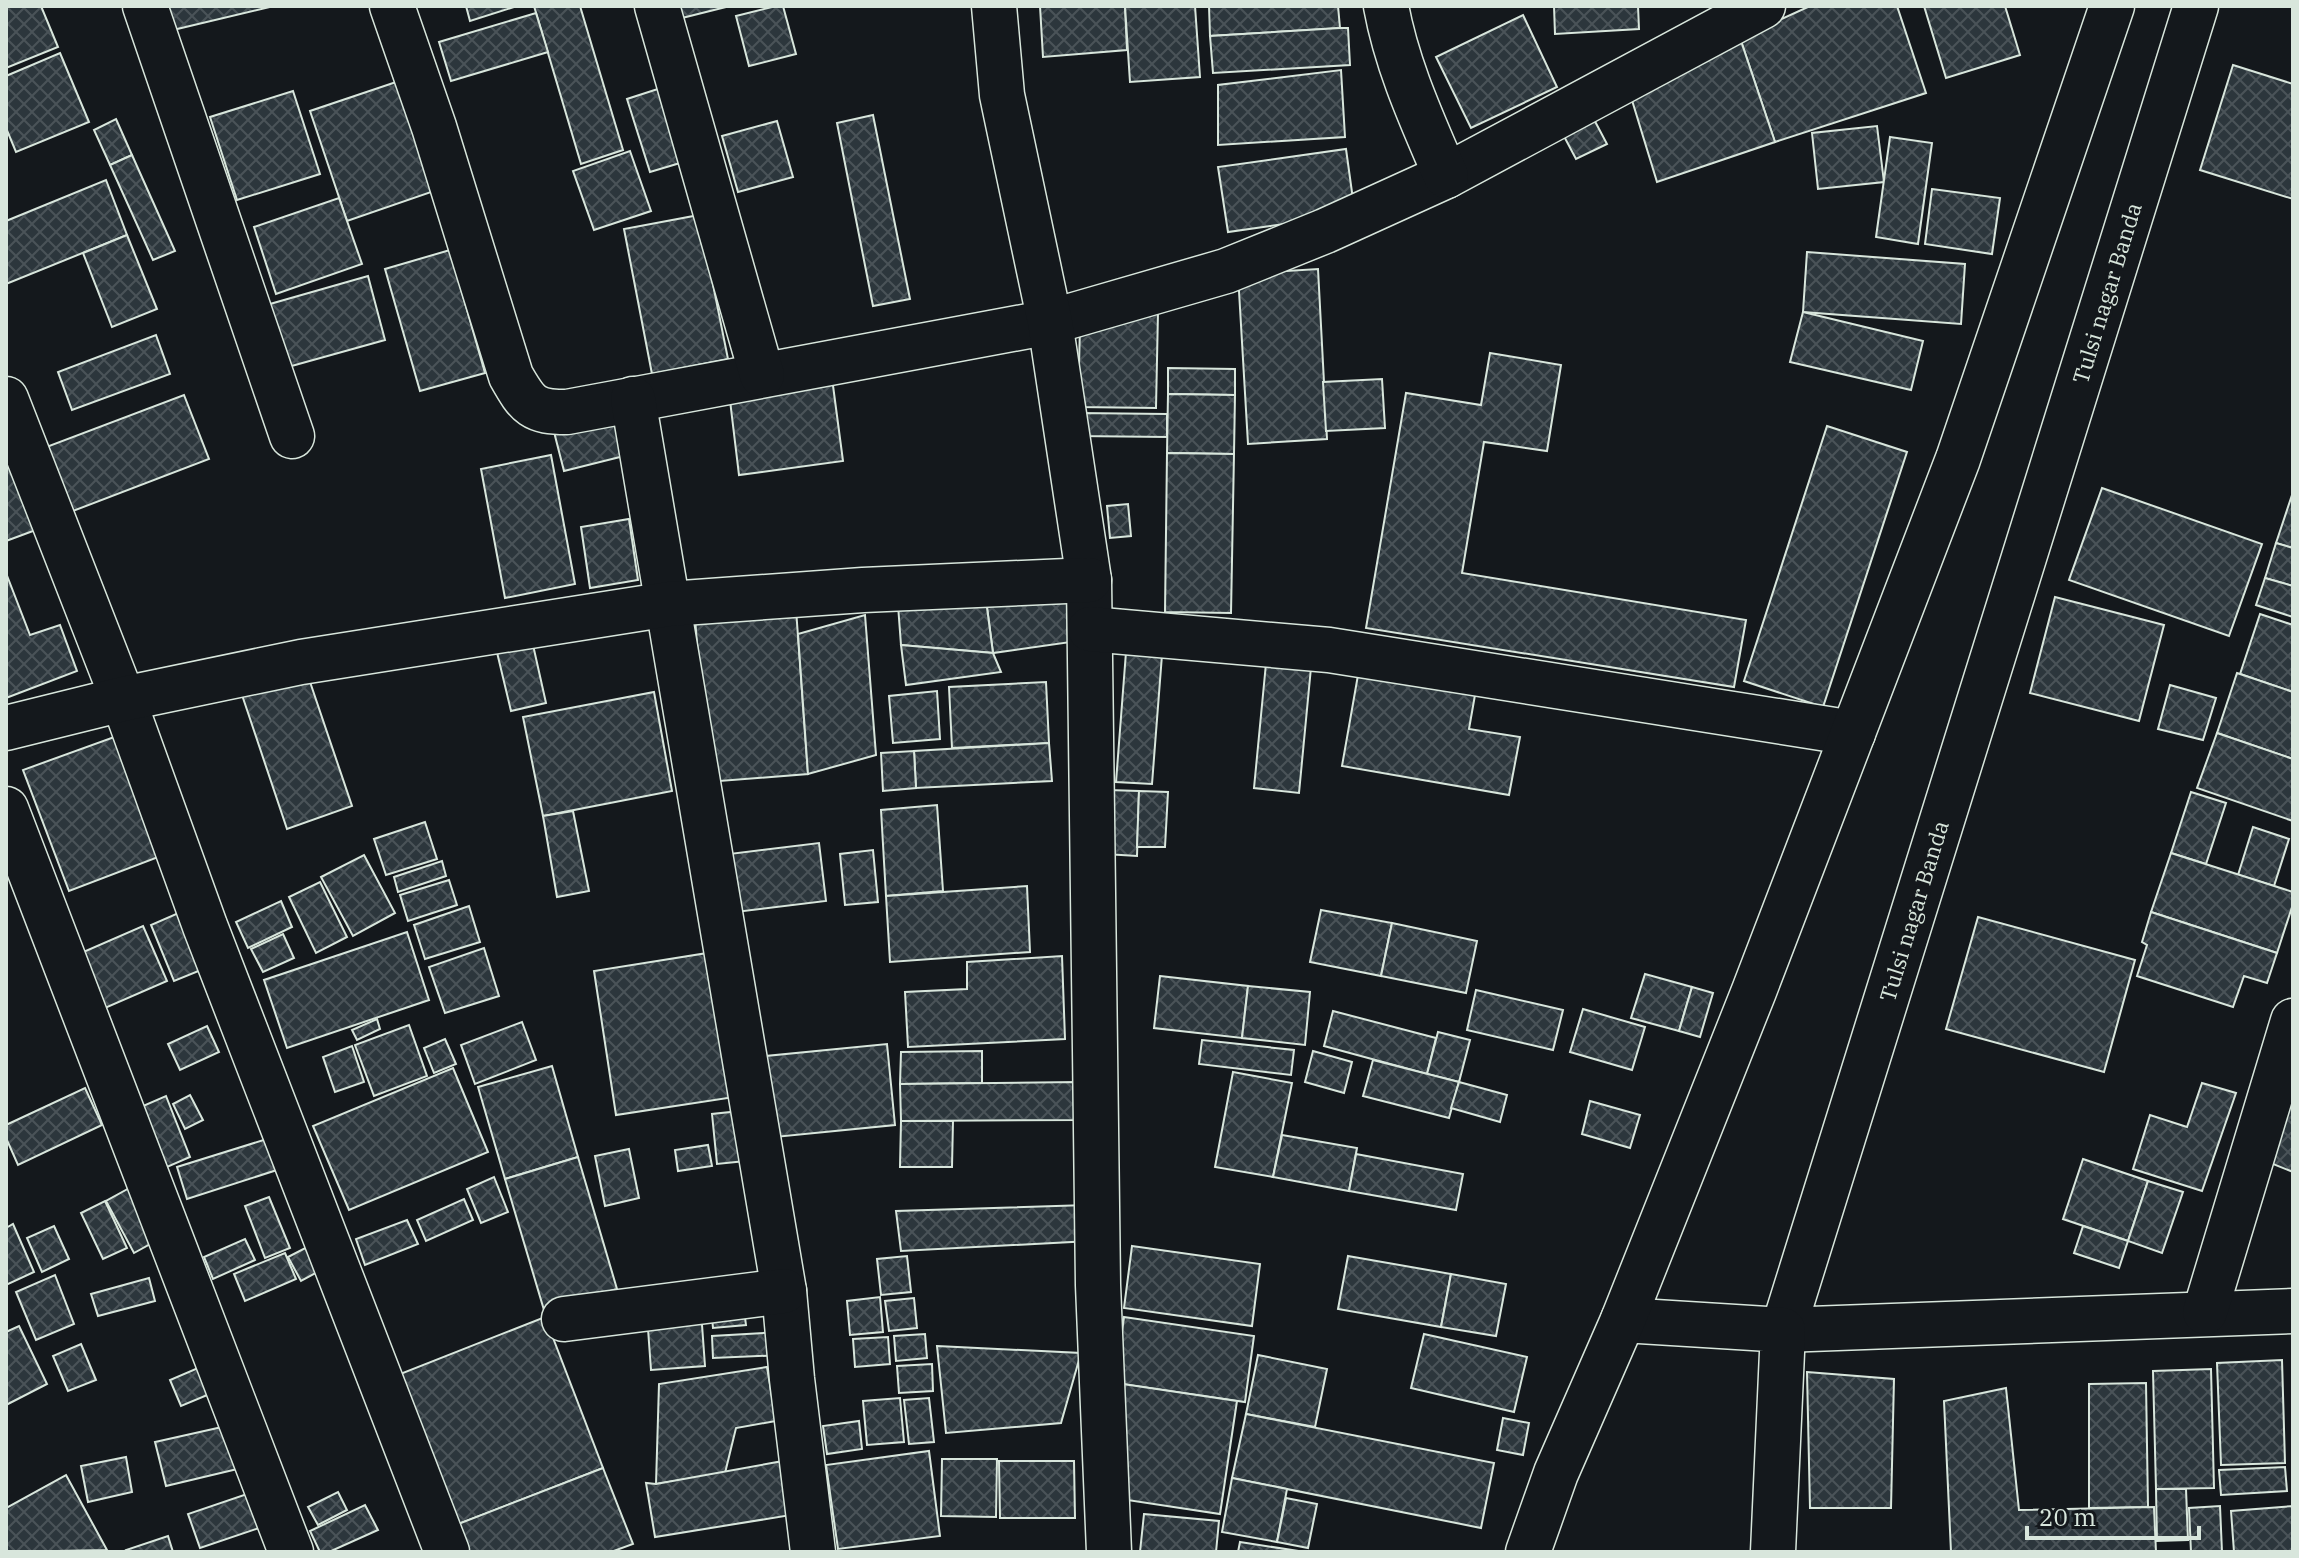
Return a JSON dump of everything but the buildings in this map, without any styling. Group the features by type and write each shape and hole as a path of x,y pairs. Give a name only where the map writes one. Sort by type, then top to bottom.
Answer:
{"street":[{"path":"145,6 292,436"},
{"path":"392,6 434,127 511,376 526,402 543,412 567,412 1050,322 1226,271 1325,231 1446,176 1763,6"},
{"path":"657,6 762,375"},
{"path":"994,6 1002,95 1050,322 1089,580 1098,1270 1109,1552"},
{"path":"1386,6 1409,91 1446,176"},
{"path":"1528,1552 1556,1473 1623,1320 1754,991 1958,459 2112,6"},
{"name":"Tulsi nagar Banda","path":"1773,1552 1783,1330 2196,6"},
{"path":"6,399 447,1552"},
{"path":"633,399 784,1291 813,1552"},
{"path":"6,728 123,699 301,662 669,604 863,590 1089,580"},
{"path":"1090,629 1329,650 1853,733"},
{"path":"6,809 291,1552"},
{"path":"2205,1312 2293,1021"},
{"path":"564,1319 784,1291"},
{"path":"1623,1320 1783,1330 2293,1311"}]}
